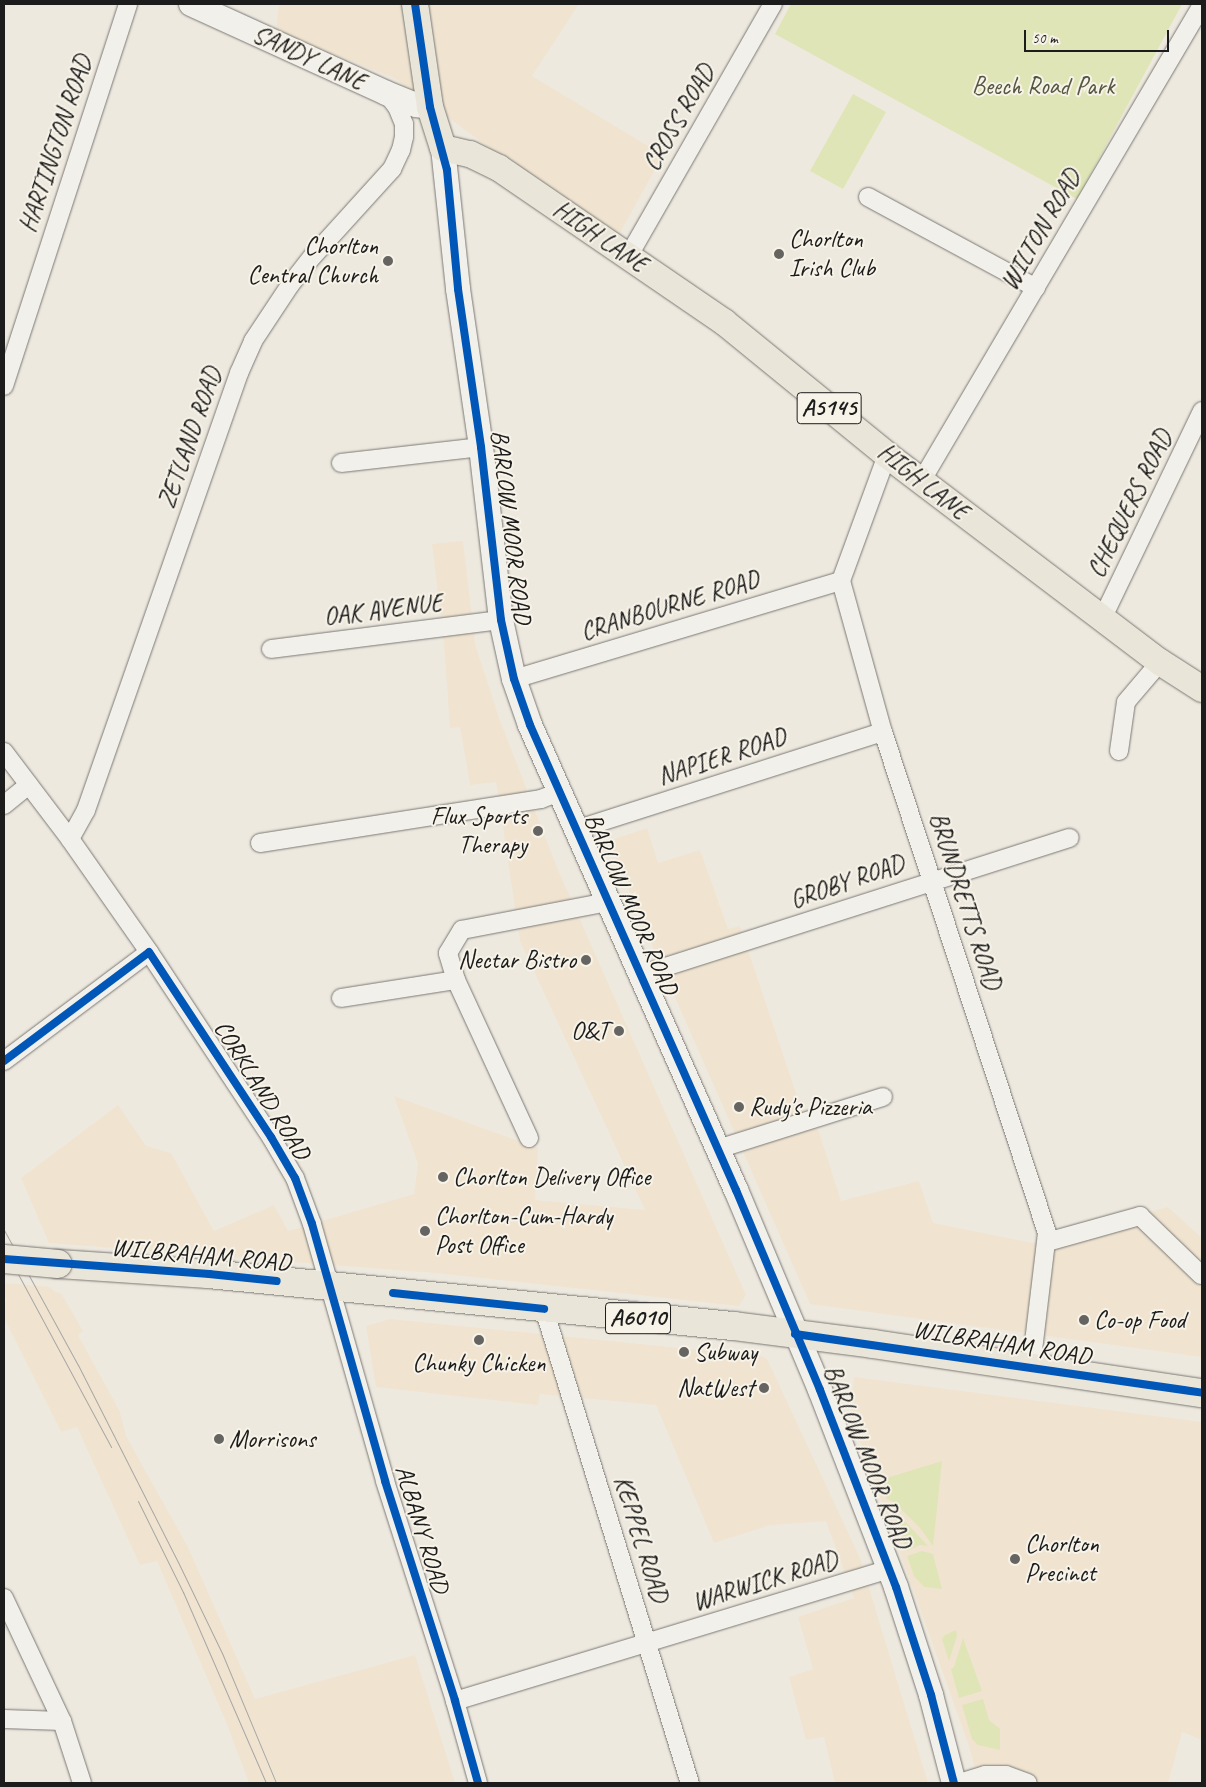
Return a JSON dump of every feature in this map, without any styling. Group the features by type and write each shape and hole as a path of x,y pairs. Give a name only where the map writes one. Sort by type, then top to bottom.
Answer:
{"highway":[{"name":"WILBRAHAM ROAD","path":"4,1259 209,1274 795,1334 1202,1393"}],"main road":[{"name":"SANDY LANE","path":"191,4 386,93 416,105 430,107"},
{"name":"BARLOW MOOR ROAD","path":"415,4 430,107 443,148 458,289 481,447 501,620 514,679 530,725 559,792 718,1149 890,1569 931,1695 954,1783"},
{"name":"HIGH LANE","path":"443,148 470,154 499,168 724,322 887,455 1102,619 1160,662 1202,689"}],"street":[{"name":"HARTINGTON ROAD","path":"4,386 128,4"},
{"name":"CROSS ROAD","path":"628,257 772,4"},
{"name":"WILTON ROAD","path":"922,480 1202,5"},
{"name":"ZETLAND ROAD","path":"70,839 86,810 239,373 253,341 290,285 392,169 401,150 404,124 397,107 386,93"},
{"path":"868,197 1036,288"},
{"name":"CHEQUERS ROAD","path":"1102,619 1202,411"},
{"path":"341,463 481,447"},
{"path":"841,581 887,455"},
{"name":"CRANBOURNE ROAD","path":"514,679 841,581"},
{"name":"BRUNDRETTS ROAD","path":"841,581 883,732 1048,1233 1031,1367"},
{"name":"OAK AVENUE","path":"271,649 501,620"},
{"path":"1119,751 1126,702 1160,662"},
{"name":"NAPIER ROAD","path":"576,830 883,732"},
{"name":"CORKLAND ROAD","path":"4,752 70,839 149,952 271,1137 295,1178 312,1224 328,1287"},
{"path":"4,805 29,785"},
{"path":"260,843 541,799 559,792"},
{"name":"GROBY ROAD","path":"640,975 932,880 1070,838"},
{"path":"529,1138 456,980 448,953 462,930 607,902"},
{"path":"4,1061 149,952"},
{"path":"341,998 456,980"},
{"path":"718,1149 883,1097"},
{"path":"1048,1242 1140,1216 1200,1275"},
{"name":"ALBANY ROAD","path":"328,1287 385,1481 455,1701 478,1783"},
{"name":"KEPPEL ROAD","path":"544,1309 690,1783"},
{"name":"WARWICK ROAD","path":"455,1701 890,1569"},
{"path":"4,1598 62,1721 82,1783"},
{"path":"4,1719 62,1721"},
{"path":"959,1783 992,1775 1006,1775 1028,1783"}],"shaded area":[{"path":"279,4 579,4 532,76 663,155 616,240 394,78 276,31"},
{"path":"463,541 475,644 499,718 558,870 746,1295 739,1306 436,1273 49,1243 21,1178 118,1105 146,1146 171,1153 214,1231 274,1205 288,1231 414,1194 418,1164 394,1096 538,1148 535,1200 645,1210 520,941 496,782 470,785 460,727 450,728 444,645 432,544"},
{"path":"647,828 658,863 700,850 728,929 740,926 801,1108 819,1132 841,1201 919,1181 933,1223 1033,1243 1168,1207 1202,1238 1202,1357 810,1304 608,841"},
{"path":"4,1283 51,1287 54,1292 61,1293 83,1331 78,1335 120,1412 126,1436 188,1547 255,1699 415,1655 455,1783 249,1783 226,1722 157,1561 140,1565 77,1427 61,1432 4,1318 4,1303 7,1301 4,1295"},
{"path":"390,1319 761,1356 767,1359 860,1558 928,1783 835,1783 824,1737 806,1740 789,1677 813,1669 798,1617 854,1598 826,1521 770,1525 714,1543 656,1405 540,1394 538,1405 376,1387 366,1326"},
{"path":"854,1377 1202,1422 1202,1740 1182,1732 1168,1783 979,1783 969,1746 854,1424 851,1408"}],"green space":[{"name":"Beech Road Park","path":"791,4 1182,4 1077,199 775,34"},
{"path":"853,94 886,112 843,189 810,171"},
{"path":"942,1461 933,1546 920,1528 894,1502 887,1499 880,1480"},
{"path":"890,1505 928,1546 920,1545 907,1551"},
{"path":"922,1551 933,1554 942,1589 924,1587 914,1576 907,1556"},
{"path":"956,1630 957,1636 949,1661 942,1639 945,1635"},
{"path":"963,1638 982,1691 959,1698 951,1669 954,1667"},
{"path":"983,1699 989,1720 1000,1729 1000,1750 978,1745 972,1739 962,1705"}],"tram line":[{"path":"4,1230 78,1365 178,1562 222,1653 276,1783"},
{"path":"4,1248 111,1447"},
{"path":"138,1501 183,1592 266,1783"}],"cycle path":[{"path":"415,4 430,107 447,170 458,289 481,447 501,620 514,679 530,725 736,1190 820,1390 896,1587 931,1695 954,1783"},
{"path":"4,1061 149,952 271,1137 295,1178 312,1224 385,1481 455,1701 478,1783"},
{"path":"4,1259 209,1274 277,1281"},
{"path":"393,1293 544,1309"},
{"path":"795,1334 1202,1393"}],"place":[{"name":"Chorlton Irish Club","path":"779,254"},
{"name":"Chorlton Central Church","path":"388,261"},
{"name":"Flux Sports Therapy","path":"538,831"},
{"name":"Nectar Bistro","path":"586,960"},
{"name":"O&T","path":"619,1031"},
{"name":"Rudy's Pizzeria","path":"739,1107"},
{"name":"Chorlton Delivery Office","path":"443,1177"},
{"name":"Chorlton-Cum-Hardy Post Office","path":"425,1231"},
{"name":"Co-op Food","path":"1084,1320"},
{"name":"Chunky Chicken","path":"479,1340"},
{"name":"Subway","path":"684,1352"},
{"name":"NatWest","path":"764,1388"},
{"name":"Morrisons","path":"219,1439"},
{"name":"Chorlton Precinct","path":"1015,1559"}]}
